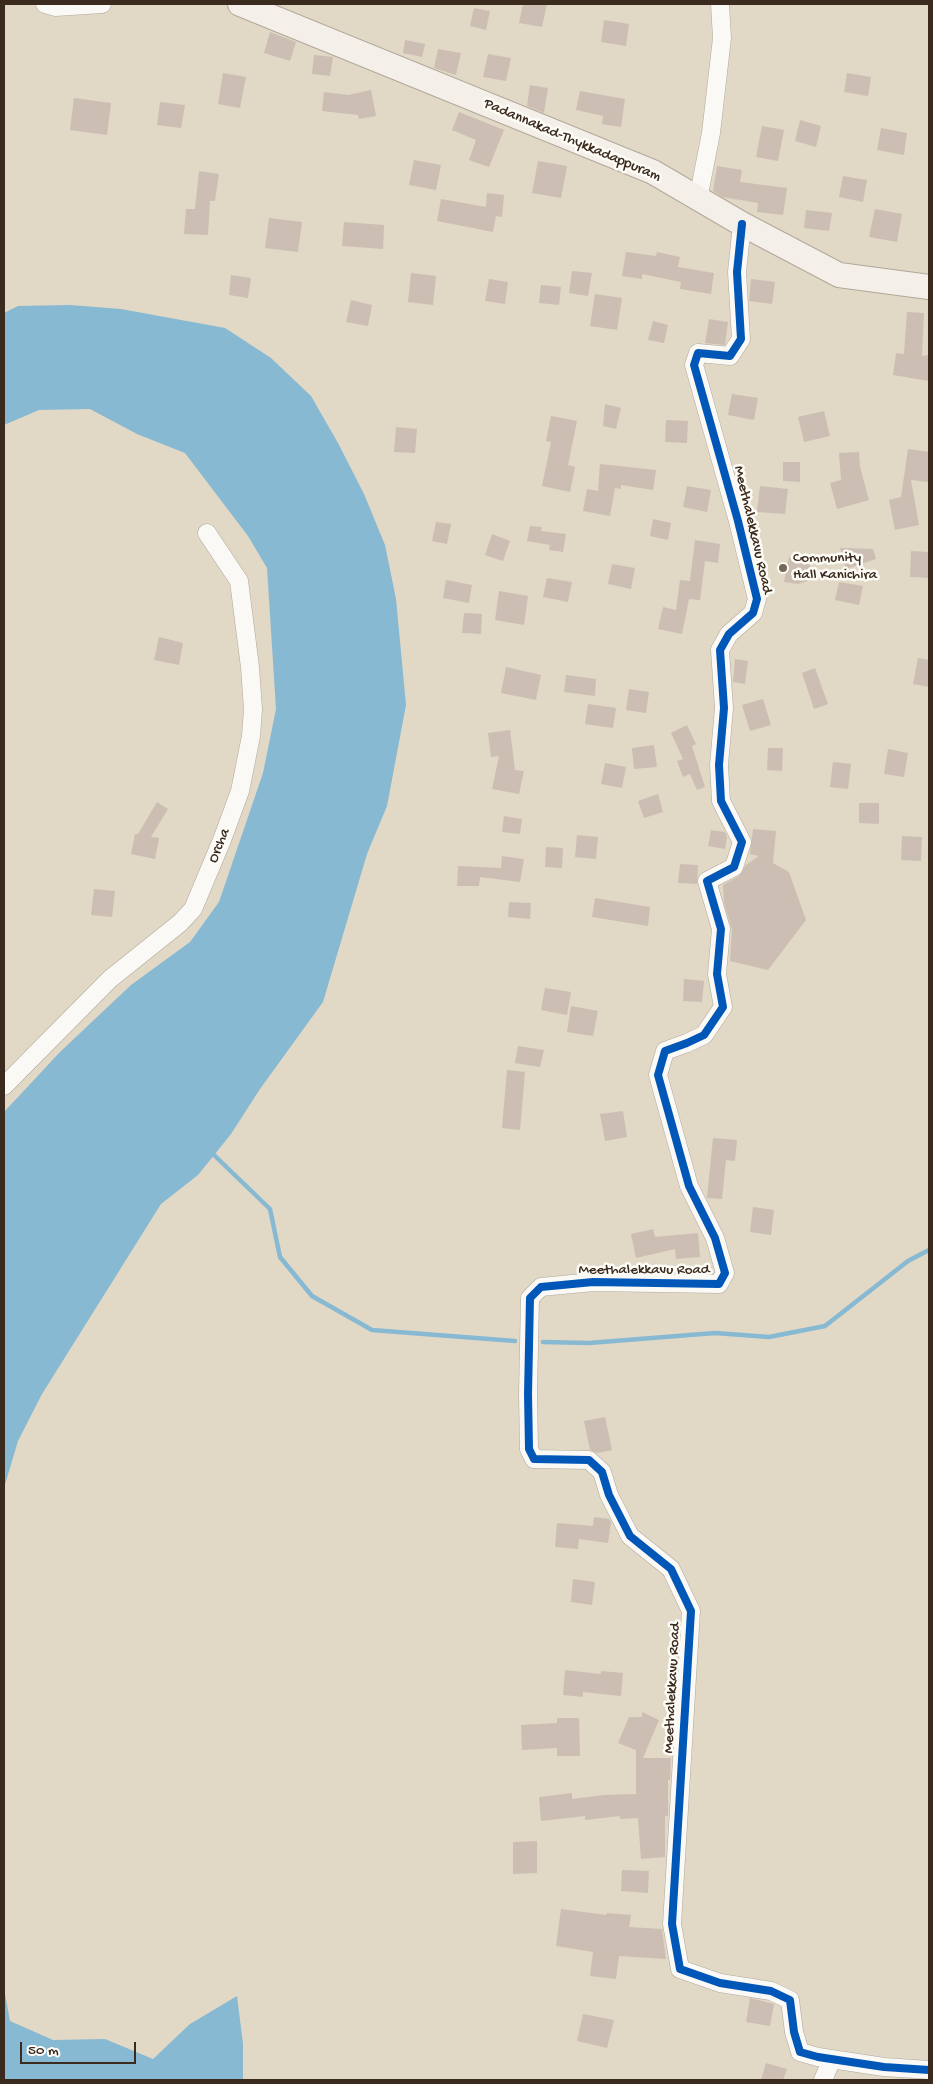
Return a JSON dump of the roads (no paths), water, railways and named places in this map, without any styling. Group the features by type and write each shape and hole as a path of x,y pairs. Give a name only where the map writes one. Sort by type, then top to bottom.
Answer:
{"main road":[{"name":"Padannakad-Thykkadappuram","path":"240,4 653,172 742,224 839,275 929,287"}],"street":[{"path":"45,4 55,7 102,4"},
{"path":"698,198 712,133 722,38 720,4"},
{"name":"Meethalekkavu Road","path":"742,224 737,272 741,339 730,356 698,353 694,365 738,521 757,599 753,613 729,634 720,650 724,708 719,765 721,801 742,842 734,867 707,881 721,929 717,974 723,1007 704,1034 665,1051 658,1075 689,1186 715,1238 726,1273 719,1284 593,1282 541,1287 530,1298 529,1449 534,1458 589,1460 602,1472 610,1495 630,1536 671,1569 691,1611 672,1924 680,1969 720,1983 771,1991 790,2000 794,2032 800,2052 884,2068 929,2070"},
{"name":"Orcha","path":"4,1086 110,979 180,923 193,909 240,791 251,736 253,710 250,667 239,581 207,533"},
{"path":"823,2080 832,2059"}],"water":[{"path":"70,305 121,309 225,328 271,358 311,396 364,494 385,545 396,599 406,705 387,806 367,854 323,1002 260,1089 231,1134 198,1175 161,1204 42,1394 18,1441 4,1488 4,1112 60,1052 131,985 190,942 219,902 263,773 276,709 267,568 248,536 185,453 137,434 90,409 39,410 4,425 4,313 18,306"},
{"path":"4,1989 10,2021 53,2040 105,2039 153,2059 190,2024 237,1996 243,2044 243,2080 4,2080"}],"waterway":[{"path":"214,1155 270,1209 280,1257 312,1296 372,1330 515,1341"},
{"path":"543,1342 589,1343 715,1333 769,1337 825,1326 908,1261 929,1250"}],"place":[{"name":"Community Hall Kanichira","path":"783,568"}]}
